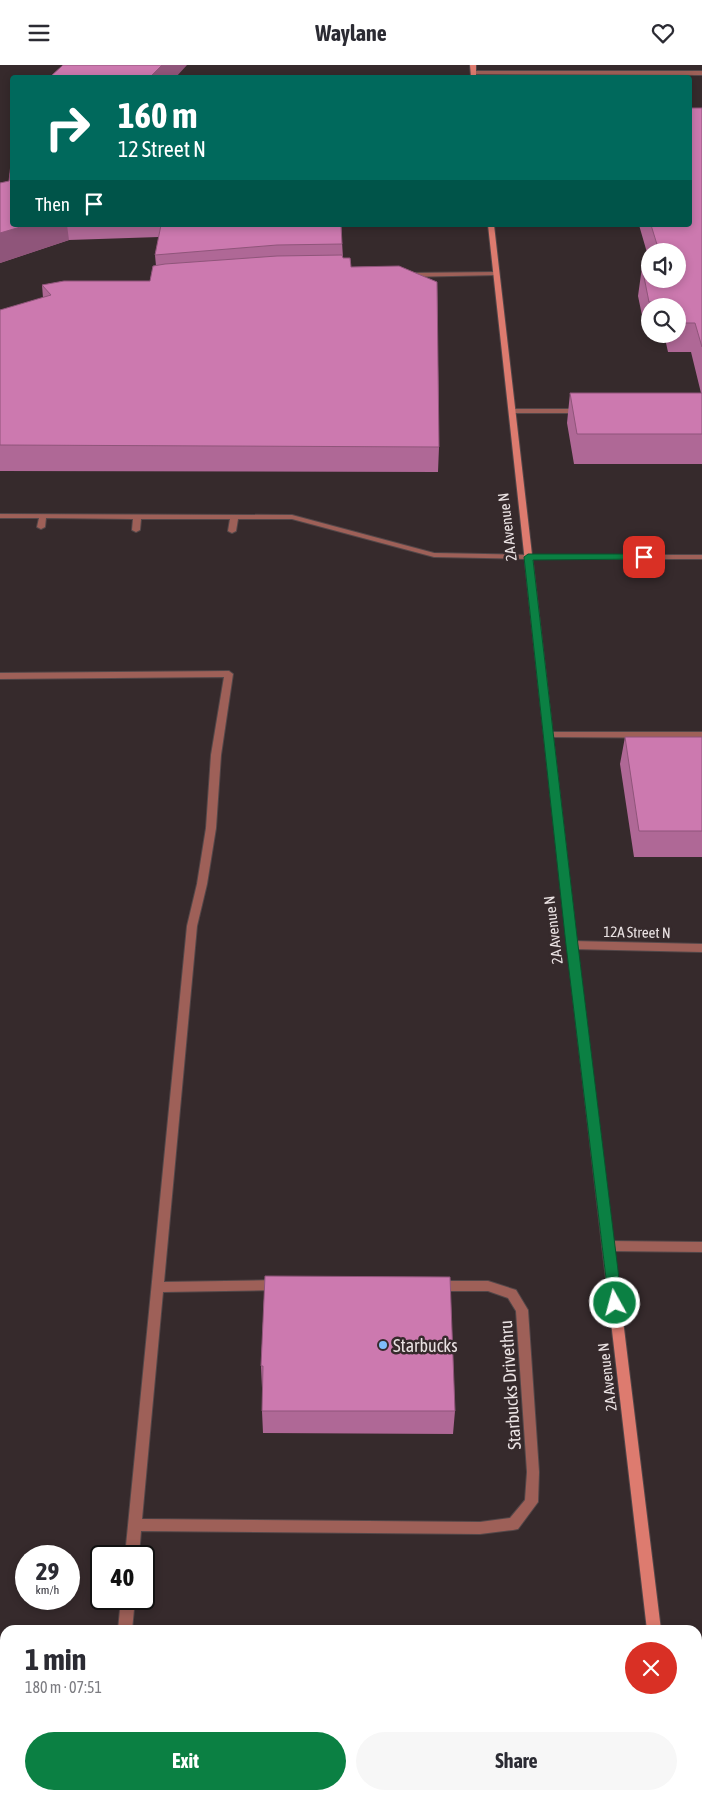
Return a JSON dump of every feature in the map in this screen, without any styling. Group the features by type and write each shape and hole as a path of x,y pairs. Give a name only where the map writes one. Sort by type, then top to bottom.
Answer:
{"street":[{"path":"473,65 474,75 702,73"},
{"name":"2A Avenue N","path":"491,227 572,945 653,1625"},
{"path":"397,275 496,274"},
{"path":"512,411 588,411"},
{"path":"0,516 292,517 434,555 702,557"},
{"path":"41,527 43,516"},
{"path":"136,529 138,517"},
{"path":"232,531 234,517"},
{"path":"0,675 229,674 216,755 211,828 202,884 192,926 133,1545"},
{"path":"548,735 702,735"},
{"name":"12A Street N","path":"572,945 702,948"},
{"path":"608,1246 702,1247"},
{"path":"157,1287 287,1285"},
{"name":"Starbucks Drivethru","path":"134,1525 480,1528 512,1524 530,1502 533,1472 522,1310 512,1294 488,1286 421,1286"},
{"path":"125,1625 127,1610"}],"building":[{"path":"63,65 162,65 152,75 52,75"},
{"path":"692,108 702,108 702,347 695,323 686,323 686,298 648,298 646,288 686,288 686,243 657,243 652,227 692,227"},
{"path":"10,172 10,227 20,227 0,233 0,183 9,181"},
{"path":"161,227 341,227 342,244 277,245 155,255"},
{"path":"342,255 343,258 350,258 351,267 399,266 437,282 439,447 0,445 0,310 51,295 42,285 64,281 150,281 153,266 165,264 277,256"},
{"path":"570,393 702,393 702,434 577,434"},
{"path":"625,737 702,737 702,831 639,831"},
{"path":"265,1276 450,1277 455,1411 262,1411 263,1366 261,1366"}],"place":[{"name":"Starbucks","path":"383,1345"}],"route":[{"path":"615,1303 528,557 644,557"}]}
